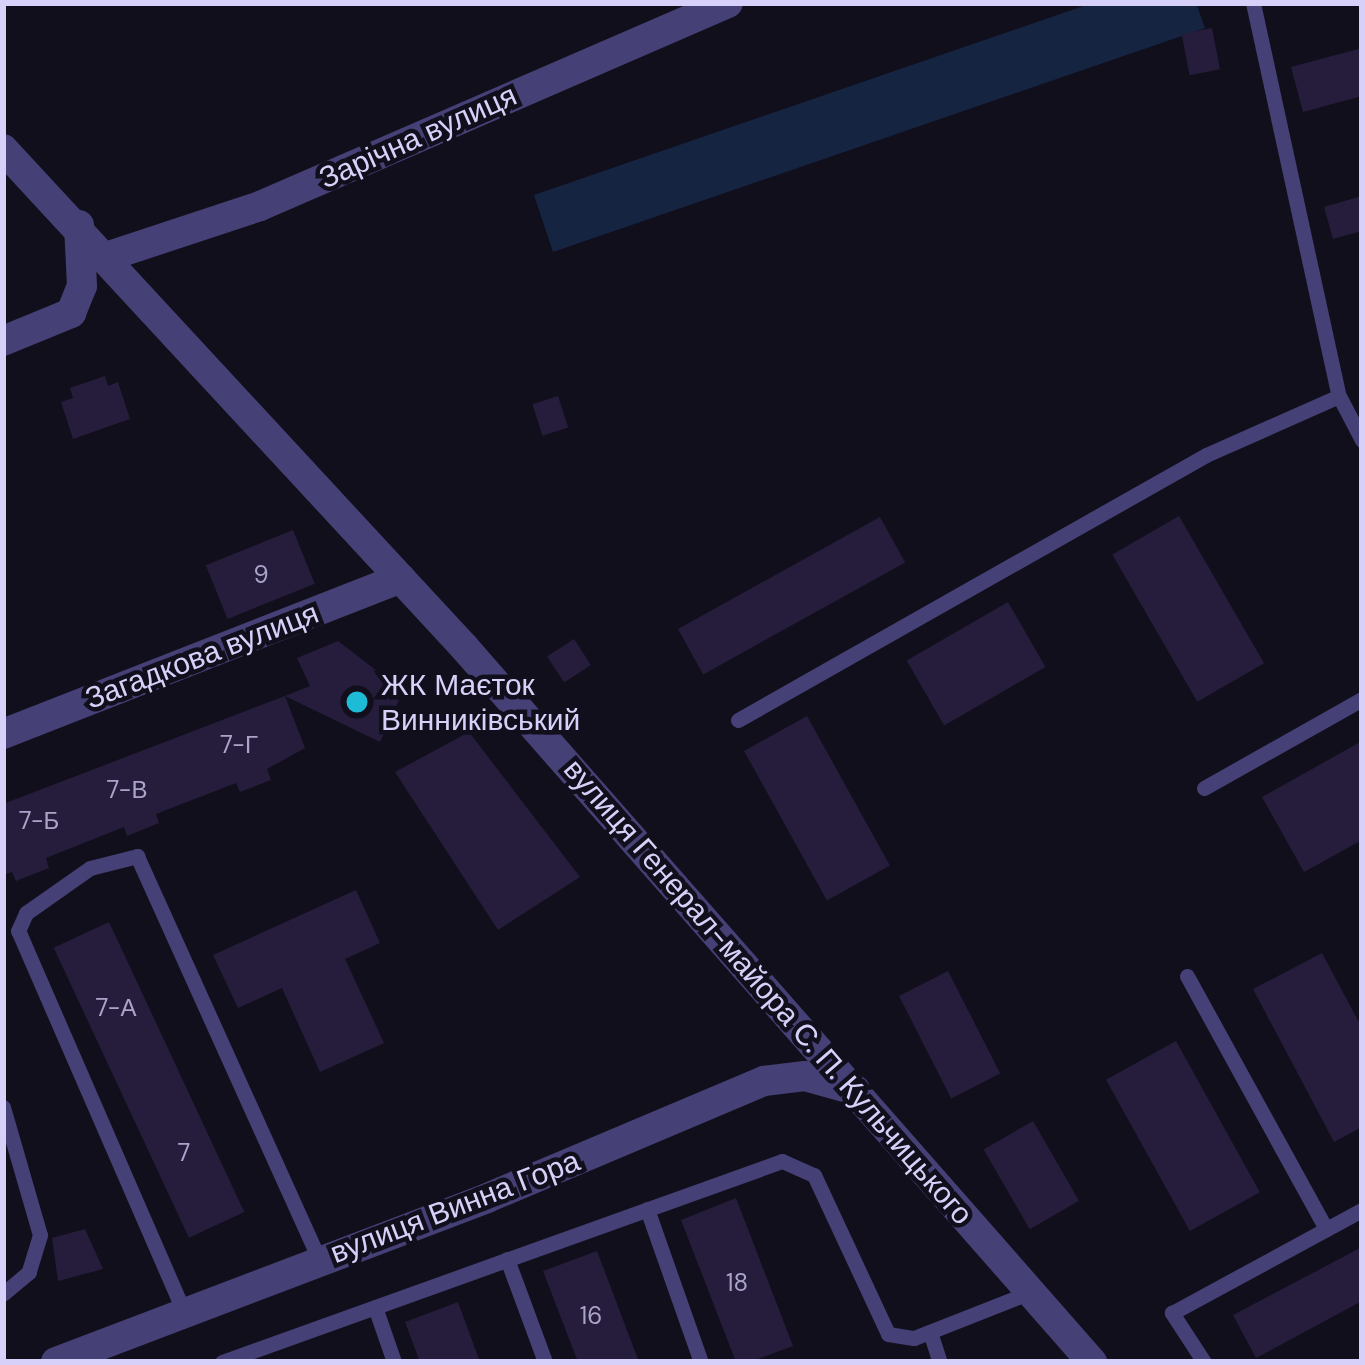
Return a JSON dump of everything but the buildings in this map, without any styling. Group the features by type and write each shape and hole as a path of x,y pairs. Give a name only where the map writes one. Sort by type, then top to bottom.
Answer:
{"street":[{"name":"Зарічна вулиця","path":"103,258 260,206 728,3"},
{"name":"вулиця Генерал-майора С. П. Кульчицького","path":"3,149 79,225 103,258 401,578 1092,1362"},
{"path":"3,341 71,313 82,286 79,225"},
{"name":"Загадкова вулиця","path":"3,734 401,578"},
{"name":"вулиця Винна Гора","path":"73,1359 764,1081 805,1076 856,1090"}],"lane":[{"path":"1253,3 1339,396 1362,440"},
{"path":"738,720 1206,455 1339,396"},
{"path":"1204,788 1362,699"},
{"path":"184,1312 18,931 26,913 90,868 137,856 319,1260"},
{"path":"1187,976 1326,1229"},
{"path":"3,1107 40,1235 29,1272 3,1294"},
{"path":"233,1360 773,1163 800,1164 819,1183 879,1324 901,1340 1030,1292"},
{"path":"646,1209 701,1362"},
{"path":"1204,1362 1172,1313 1362,1210"},
{"path":"508,1259 545,1362"},
{"path":"375,1307 394,1362"},
{"path":"929,1332 940,1362"}],"water":[{"path":"1092,3 1196,3 1205,28 553,252 534,195"}],"place":[{"name":"ЖК Маєток Винниківський","path":"357,702"}]}
